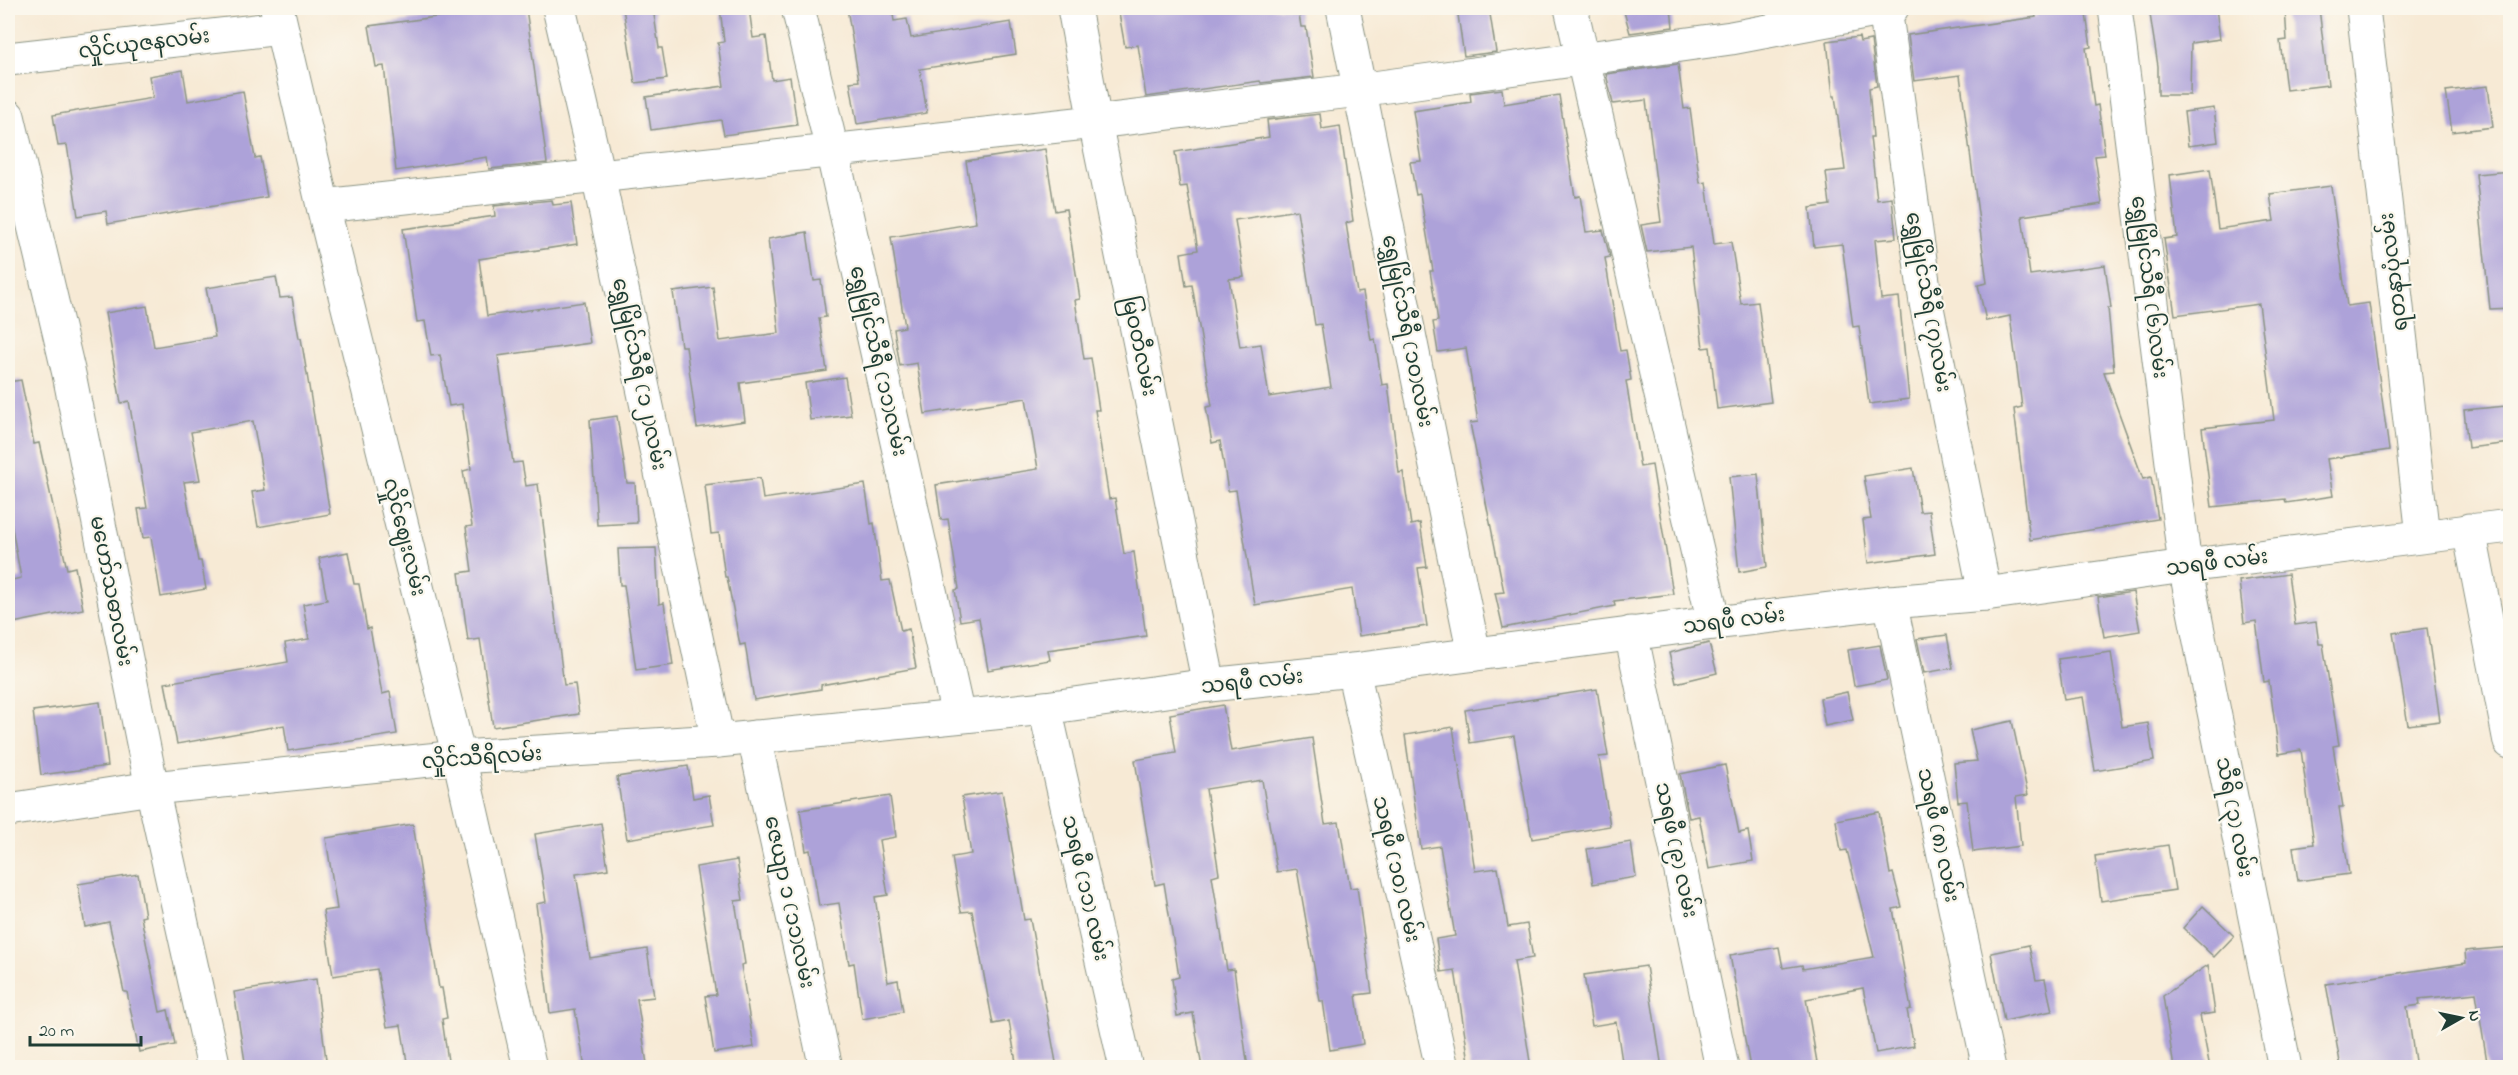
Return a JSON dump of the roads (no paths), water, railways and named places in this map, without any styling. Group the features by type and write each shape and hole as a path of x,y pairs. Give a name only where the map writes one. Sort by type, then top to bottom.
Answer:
{"street":[{"name":"ရွှေမြိုင်သီရီ (၁၂)လမ်း","path":"559,8 598,176 718,741"},
{"name":"ရွှေမြိုင်သီရီ (၁၁)လမ်း","path":"798,8 832,150 958,716"},
{"name":"မြဝတီလမ်း","path":"1074,8 1209,684"},
{"name":"ရွှေမြိုင်သီရီ (၁၀)လမ်း","path":"1343,8 1474,654"},
{"path":"1571,8 1714,623"},
{"path":"323,206 1095,122 1359,90 1731,38 1887,8"},
{"name":"ရွှေမြိုင်သီရီ (၇)လမ်း","path":"1887,8 1926,303 1985,594"},
{"name":"ရွှေမြိုင်သီရီ (၆)လမ်း","path":"2115,8 2186,566"},
{"name":"ရတနာပုံလမ်း","path":"2363,8 2423,536"},
{"name":"လှိုင်ယုဇနလမ်း","path":"8,59 279,18"},
{"name":"လှိုင်ဈေးလမ်း","path":"279,18 459,758 530,1068"},
{"name":"မဟော်သဓာလမ်း","path":"8,116 69,374 152,788 214,1068"},
{"name":"သရဖီ လမ်း","path":"958,716 1045,708 1209,684 1353,670 1890,602 1985,594 2186,566 2511,526"},
{"path":"2469,530 2511,742"},
{"name":"သီရိ (၃) လမ်း","path":"2186,566 2285,1068"},
{"name":"သရဖီ (၈) လမ်း","path":"1890,602 1989,1068"},
{"name":"သရဖီ (၉) လမ်း","path":"1631,633 1722,1068"},
{"name":"သရဖီ (၁၀) လမ်း","path":"1353,670 1442,1068"},
{"name":"သရဖီ (၁၁) လမ်း","path":"1045,708 1126,1068"},
{"name":"လှိုင်သီရိလမ်း","path":"8,810 152,788 459,758 718,741 958,716"},
{"name":"ဇေယျာ ၁ (၁၁)လမ်း","path":"754,737 826,1068"}]}
